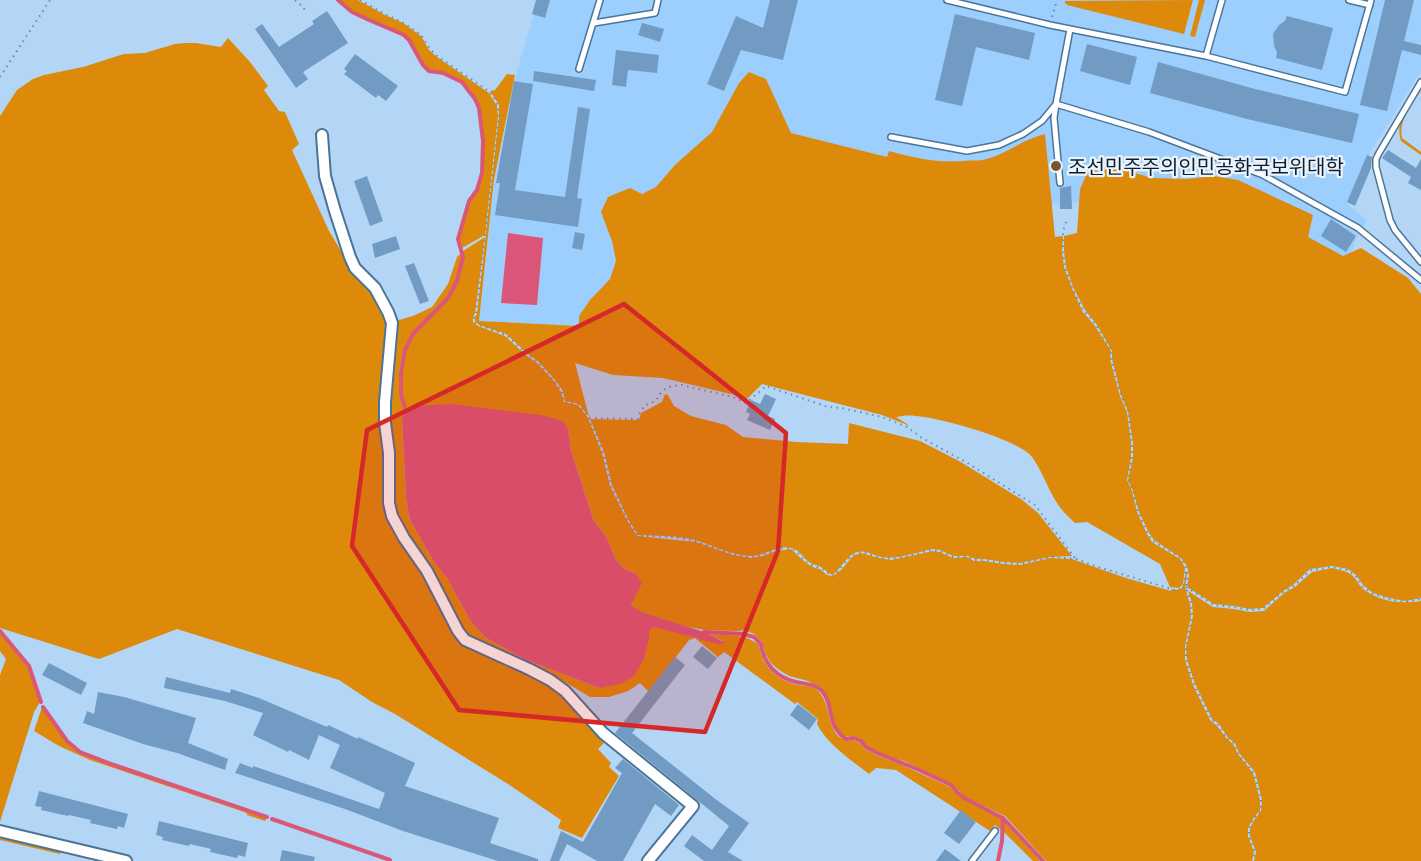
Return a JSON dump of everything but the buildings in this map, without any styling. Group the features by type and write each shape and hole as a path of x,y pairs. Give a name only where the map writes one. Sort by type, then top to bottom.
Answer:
{"street":[{"path":"322,135 325,176 350,257 356,268 375,288 392,323 385,402 389,453 389,503 392,516 427,571 465,640 529,669 564,691 603,733 693,806 648,861"},
{"path":"0,831 126,861"}],"lane":[{"path":"579,69 600,0"},
{"path":"594,23 655,13 658,0"},
{"path":"947,0 1050,25 1206,56 1345,92 1370,3 1349,0"},
{"path":"1206,56 1222,0"},
{"path":"1060,183 1054,118 1070,29"},
{"path":"1421,82 1376,159 1390,220 1395,230 1421,262"},
{"path":"891,137 960,150 988,148 1023,134 1042,121 1056,104"},
{"path":"1056,104 1149,132 1263,175 1358,228 1421,280"},
{"path":"972,861 994,831"}],"path":[{"path":"0,77 50,0"},
{"path":"295,0 307,13"},
{"path":"360,0 404,23 421,35 430,50 490,92 494,98 498,106 498,116 474,322 479,326 506,335 543,367 562,392 564,402 578,404 589,418 603,453 611,486 638,536 696,542 733,554 751,557 776,550 791,549 807,562 833,576 853,555 862,552 879,558 891,559 940,551 953,557 968,556 975,560 1020,564 1051,558 1076,559 1175,590 1180,589 1184,584 1186,567"},
{"path":"1050,25 1056,0"},
{"path":"1066,222 1063,231 1065,267 1072,288 1084,311 1096,325 1112,351 1121,396 1128,411 1132,443 1128,480 1138,512 1153,541 1180,558 1186,567 1188,575 1186,587 1192,616 1186,660 1194,685 1211,720 1218,725 1227,739 1234,743 1238,754 1254,773 1261,800 1261,810 1249,828 1255,852 1253,861"},
{"path":"589,418 638,419 639,412 647,404 656,401 665,389 682,385 732,397 746,403 766,386 828,407 882,417 907,427 1035,506 1076,559"},
{"path":"1186,587 1214,605 1250,610 1263,609 1311,570 1332,567 1347,570 1373,594 1406,602 1421,599"}],"highlighted area":[{"path":"624,304 786,433 778,551 705,732 459,710 352,546 367,430"}],"shaded area":[{"path":"339,0 358,0 403,23 421,36 429,50 437,57 489,93 497,106 498,116 485,235 462,248 460,237 464,220 483,171 484,135 475,98 461,80 427,68 412,42 404,34 360,15"},
{"name":"조선민주주의인민공화국보위대학","path":"538,0 1421,0 1421,71 1371,151 1347,204 1367,220 1335,286 1198,197 932,209 621,330 479,321 495,179 516,74"},
{"path":"1193,0 1184,34 1065,3 1065,1"},
{"path":"1199,0 1205,0 1195,37 1190,36"},
{"path":"228,38 268,86 264,90 279,111 285,112 299,144 292,150 329,231 350,266 376,295 385,317 387,326 387,501 415,559 457,634 561,693 604,743 598,749 611,763 609,767 619,776 582,838 558,828 561,820 508,784 339,680 177,629 99,659 0,628 0,116 17,90 33,79 44,75 83,67 124,54 145,53 175,44 196,43 221,47"},
{"path":"749,72 766,79 791,133 887,157 889,151 935,161 983,160 1045,134 1055,237 1063,236 1064,267 1083,312 1111,351 1110,359 1127,412 1131,443 1127,480 1137,512 1152,542 1180,559 1185,567 1183,584 1179,588 1170,587 1160,564 1087,522 1075,523 1059,506 1032,457 1024,450 995,436 926,417 896,417 910,426 882,415 762,384 746,400 735,395 663,378 613,375 575,363 589,417 579,404 565,401 563,391 555,380 538,361 506,334 479,325 475,321 499,116 499,105 490,91 495,90 507,74 515,75 494,180 479,321 579,326 579,316 590,300 610,279 616,261 612,241 601,212 608,197 630,188 642,194 656,187 675,165 712,132 739,83"},
{"path":"1421,85 1421,90 1404,119 1401,131 1402,138 1421,152 1421,155 1401,141 1399,133 1405,112"},
{"path":"1108,166 1153,178 1187,179 1214,176 1238,180 1313,215 1308,237 1343,256 1361,248 1408,278 1421,294 1421,598 1406,601 1373,593 1348,569 1332,566 1310,569 1263,608 1250,609 1214,604 1187,587 1189,575 1187,566 1181,558 1154,540 1139,512 1128,480 1133,458 1133,443 1128,411 1121,395 1112,351 1085,310 1066,267 1064,236 1077,233 1080,189 1087,173"},
{"path":"508,233 543,238 537,305 501,303"},
{"path":"485,237 473,322 505,336 536,362 554,381 564,402 578,405 588,418 602,453 610,486 637,536 696,542 733,555 751,558 791,549 806,563 833,576 853,556 861,553 891,560 933,551 953,558 967,557 974,561 1020,565 1050,558 1072,559 1171,591 1171,589 1181,589 1186,570 1185,587 1191,616 1185,660 1193,685 1210,720 1233,744 1253,773 1260,800 1260,810 1248,828 1248,836 1254,852 1252,861 1046,861 1005,816 965,797 952,784 904,761 886,756 866,746 861,740 845,736 838,731 827,696 819,687 808,681 789,676 779,670 771,663 762,642 754,634 744,630 705,630 683,626 640,612 631,605 637,590 636,574 623,568 615,558 607,538 594,521 571,451 568,429 418,406 407,410 401,393 401,371 410,341 445,302 455,286 462,269 463,251"},
{"path":"461,253 456,280 447,297 412,334 403,351 399,372 399,395 405,412 402,420 406,499 410,520 434,562 447,578 471,622 486,638 524,659 599,688 649,638 649,631 654,626 695,638 689,640 649,692 640,683 628,691 609,697 590,697 560,679 469,638 458,624 440,585 394,508 389,419 396,321 432,307 448,284 457,257"},
{"path":"665,394 674,406 691,416 726,425 743,437 848,444 849,423 920,441 959,461 1021,499 1038,513 1072,556 1050,557 1020,563 953,556 933,549 894,557 857,552 850,556 833,575 810,563 791,548 786,547 744,556 691,539 638,535 612,485 604,452 590,419 639,420 641,413 662,402"},
{"path":"451,404 541,415 563,421 568,429 571,451 594,521 607,538 615,558 623,568 636,574 642,583 631,605 641,612 704,632 726,643 718,644 654,627 649,631 644,659 634,676 620,684 599,688 524,659 486,638 471,622 447,578 434,562 410,520 406,499 402,420 405,412 418,406"},
{"path":"1332,568 1352,575 1368,593 1383,599 1398,602 1421,601 1421,861 1254,861 1256,852 1250,836 1250,828 1261,811 1262,800 1255,772 1239,753 1235,743 1212,719 1195,684 1187,660 1186,648 1193,616 1188,591 1213,607 1250,612 1264,611 1312,572"},
{"path":"0,632 29,667 40,702 34,712 0,822 0,675 6,659 0,651"},
{"path":"708,634 742,637 754,641 759,645 766,664 775,674 787,682 818,690 825,702 833,728 840,737 846,741 853,740 860,743 876,755 950,787 965,800 1002,819 1001,830 995,825 990,831 896,770 876,768 869,774 834,745 817,724 818,719 797,702 795,704 724,652 718,657 695,638 725,642"},
{"path":"42,707 66,742 80,753 267,818 265,821 247,815 247,813 90,760 59,746 34,731"},
{"path":"1003,820 1040,861 1033,861 1003,831"},
{"path":"0,836 61,850 60,854 0,840"}],"waterway":[{"path":"338,0 352,12 404,35 429,71 443,73 462,82 479,108 483,141 482,173 477,190 469,201 458,239 463,257 457,281 448,298 413,334 405,350 401,372 401,395 406,411"},
{"path":"0,631 29,666 41,702"},
{"path":"704,632 743,634 754,637 761,644 768,663 777,673 789,680 813,686 822,691 835,727 846,739 854,738 861,741 877,753 951,785 966,799 1003,818 1043,861"},
{"path":"43,707 67,741 80,752 267,817"},
{"path":"998,861 1003,818"},
{"path":"272,819 390,860"}],"place":[{"name":"조선민주주의인민공화국보위대학","path":"1056,166"}]}
